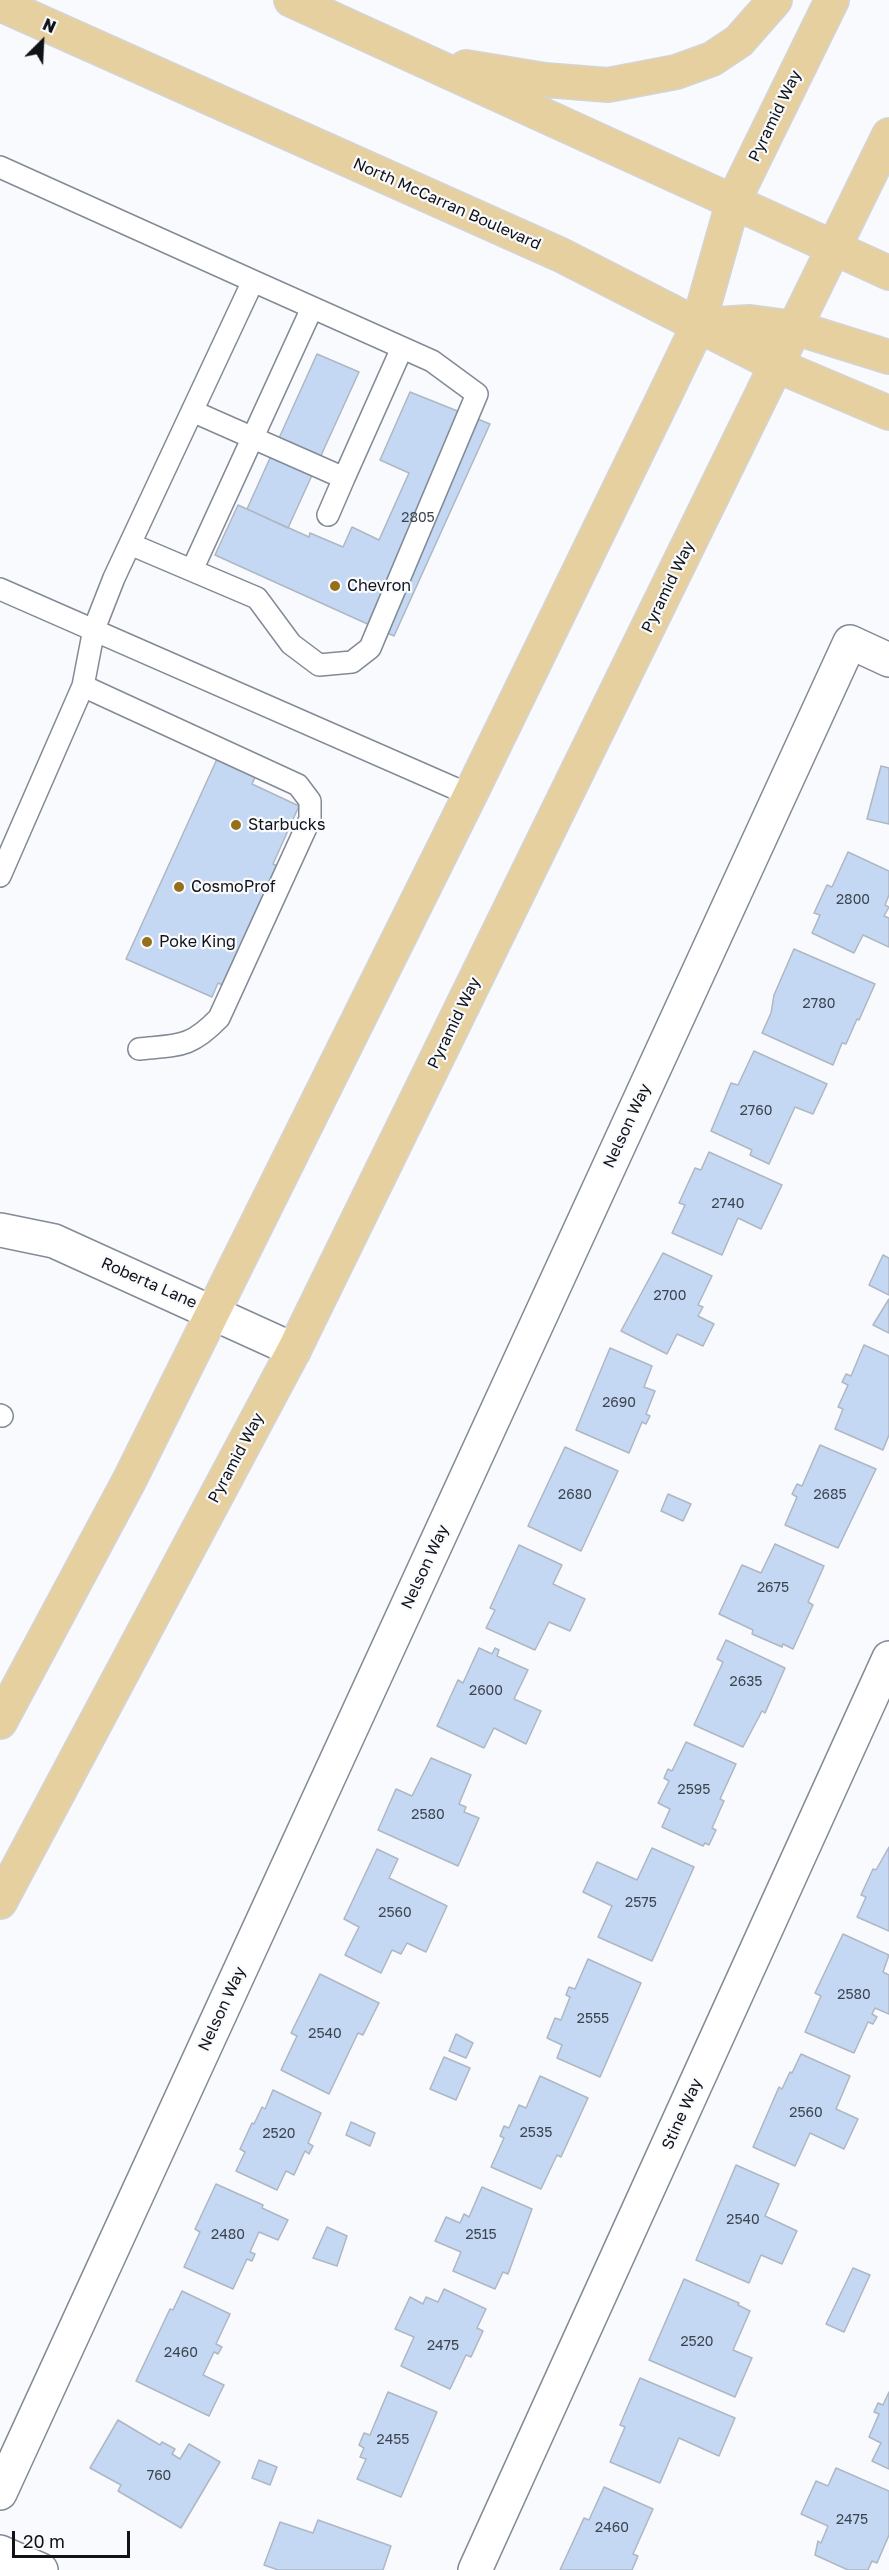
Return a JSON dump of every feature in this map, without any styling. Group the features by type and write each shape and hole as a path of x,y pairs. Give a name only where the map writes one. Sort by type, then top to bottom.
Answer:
{"main road":[{"path":"291,0 834,250 889,273"},
{"path":"424,60 545,80 608,85 676,72 712,59 739,42 775,0"},
{"name":"Pyramid Way","path":"0,1722 9,1687 129,1481 470,795 698,326 733,202 832,0"},
{"name":"North McCarran Boulevard","path":"0,4 561,255 778,366 889,413"},
{"name":"Pyramid Way","path":"0,1902 294,1350 778,366 889,135"},
{"path":"698,326 750,322 796,328 889,357"}],"street":[{"name":"Nelson Way","path":"0,2493 850,642 889,660"},
{"name":"Roberta Lane","path":"0,1230 54,1241 294,1350"},
{"name":"Stine Way","path":"475,2570 889,1658"},
{"path":"0,2552 41,2570"}],"lane":[{"path":"0,166 432,361 477,394 370,648 352,662 319,665 291,644 257,598 130,543"},
{"path":"0,876 83,686 94,629 130,543 253,281"},
{"path":"192,570 251,436 312,308"},
{"path":"328,515 402,348"},
{"path":"192,411 344,478"},
{"path":"0,589 470,795"},
{"path":"83,686 298,785 309,801 310,819 219,1018 201,1037 179,1045 139,1049"}],"building":[{"path":"317,354 359,372 288,528 247,509"},
{"path":"410,392 490,424 394,636 215,555 238,505 309,537 310,533 343,547 352,527 379,540 409,473 380,460"},
{"path":"217,759 256,775 252,784 299,806 273,864 279,867 225,986 218,983 212,997 126,959"},
{"path":"881,766 889,768 889,824 867,819"},
{"path":"848,852 889,871 889,895 885,905 889,907 884,916 889,918 889,947 863,935 854,953 812,933 820,915 814,913 827,885 832,887"},
{"path":"794,949 875,984 859,1020 857,1019 846,1044 842,1043 833,1065 762,1033 771,1013 774,995"},
{"path":"754,1051 827,1084 813,1114 795,1107 769,1164 750,1155 752,1150 711,1131 731,1083 738,1085"},
{"path":"709,1152 782,1185 761,1229 738,1218 722,1255 672,1233 685,1205 679,1203 695,1168 701,1170"},
{"path":"663,1253 712,1276 698,1305 703,1307 698,1316 714,1324 703,1346 677,1334 667,1354 621,1331"},
{"path":"883,1255 889,1258 889,1295 869,1285"},
{"path":"889,1299 889,1333 873,1325"},
{"path":"864,1345 889,1356 889,1435 883,1450 835,1429 843,1409 838,1407 848,1385 842,1382 846,1374 851,1376"},
{"path":"610,1348 652,1366 644,1387 655,1391 646,1414 650,1416 646,1424 642,1422 629,1453 576,1430"},
{"path":"820,1445 876,1469 838,1548 785,1525 797,1497 792,1494 797,1484 802,1486"},
{"path":"565,1447 618,1471 581,1551 528,1526"},
{"path":"668,1494 691,1504 683,1521 661,1511"},
{"path":"775,1544 824,1566 808,1602 813,1605 793,1649 783,1644 782,1647 752,1634 753,1630 719,1614 742,1565 761,1573"},
{"path":"519,1545 562,1565 553,1584 585,1599 570,1631 549,1622 535,1650 486,1628 495,1610 490,1608"},
{"path":"726,1640 785,1668 765,1713 762,1711 743,1747 694,1725 723,1662 717,1659"},
{"path":"479,1648 492,1654 495,1648 499,1650 497,1656 528,1670 514,1699 541,1711 526,1744 494,1728 484,1748 437,1726 458,1680 463,1683"},
{"path":"686,1742 736,1764 720,1799 724,1801 712,1828 716,1830 709,1845 705,1843 703,1846 662,1827 670,1809 658,1803 669,1781 664,1778 668,1769 672,1771"},
{"path":"431,1758 471,1775 459,1804 466,1807 464,1812 479,1818 458,1866 378,1830 396,1789 412,1796"},
{"path":"889,1847 889,1931 857,1917 866,1897 861,1895 873,1869 876,1870"},
{"path":"652,1848 694,1867 652,1961 598,1937 612,1906 583,1892 597,1862 637,1880"},
{"path":"377,1849 398,1859 389,1878 447,1906 426,1952 407,1943 401,1954 392,1950 381,1973 345,1955 359,1927 344,1919"},
{"path":"843,1934 889,1955 883,1972 889,1975 889,2014 875,2008 872,2014 877,2017 873,2024 868,2022 854,2053 805,2032 821,1996 815,1993"},
{"path":"588,1959 641,1983 600,2077 557,2058 562,2045 547,2038 555,2018 561,2020 570,1997 566,1995 569,1987 575,1989"},
{"path":"320,1974 379,2003 363,2035 358,2033 329,2094 281,2070 297,2036 291,2033"},
{"path":"456,2034 473,2043 466,2058 449,2051"},
{"path":"801,2054 850,2076 836,2109 858,2119 844,2149 810,2133 795,2166 753,2147 779,2087 782,2089"},
{"path":"444,2057 470,2068 456,2100 430,2089"},
{"path":"540,2076 588,2098 561,2157 557,2155 541,2189 491,2167 504,2138 500,2136 504,2126 509,2128 519,2105 526,2108"},
{"path":"273,2090 321,2113 308,2143 313,2146 309,2154 305,2151 294,2175 286,2171 277,2190 236,2171 245,2152 240,2149 262,2107 265,2109"},
{"path":"351,2122 375,2133 370,2146 346,2135"},
{"path":"736,2165 779,2184 765,2216 797,2231 782,2264 761,2255 749,2283 696,2260"},
{"path":"216,2184 263,2205 262,2208 288,2220 278,2240 259,2232 250,2252 255,2254 252,2261 247,2259 233,2289 184,2267 200,2232 195,2229"},
{"path":"482,2187 532,2209 508,2274 503,2272 495,2289 453,2271 461,2252 435,2241 446,2217 460,2223 464,2214 469,2217"},
{"path":"327,2227 347,2236 337,2266 313,2258"},
{"path":"853,2268 870,2275 844,2332 826,2324"},
{"path":"684,2279 739,2303 738,2305 750,2311 733,2350 752,2358 735,2397 649,2360"},
{"path":"444,2289 486,2309 477,2328 483,2331 471,2357 466,2355 450,2389 401,2366 414,2337 395,2329 410,2297 423,2304 426,2297 438,2302"},
{"path":"182,2291 230,2314 216,2344 222,2347 218,2354 214,2352 203,2375 224,2385 209,2416 136,2381 170,2309 173,2310"},
{"path":"640,2378 735,2418 719,2456 679,2438 660,2483 610,2462 625,2427 620,2425"},
{"path":"388,2392 437,2412 401,2497 357,2479 366,2459 360,2457 364,2448 359,2445 364,2433 370,2435"},
{"path":"889,2392 889,2469 872,2461 881,2443 869,2437 879,2414 874,2412 878,2403 883,2405"},
{"path":"118,2420 160,2445 162,2442 175,2449 172,2454 180,2459 189,2444 220,2462 181,2528 118,2491 121,2485 90,2468"},
{"path":"259,2460 277,2467 270,2485 252,2478"},
{"path":"836,2468 889,2491 889,2535 877,2563 872,2561 868,2570 848,2570 815,2555 818,2541 821,2543 828,2526 801,2514 816,2481 828,2486"},
{"path":"604,2487 653,2509 633,2554 638,2556 632,2570 560,2570 584,2518 589,2520"},
{"path":"318,2520 391,2546 383,2570 278,2570 264,2565 280,2522 313,2533"}],"place":[{"name":"Chevron","path":"335,586"},
{"name":"Starbucks","path":"236,825"},
{"name":"CosmoProf","path":"179,887"},
{"name":"Poke King","path":"147,942"}]}
